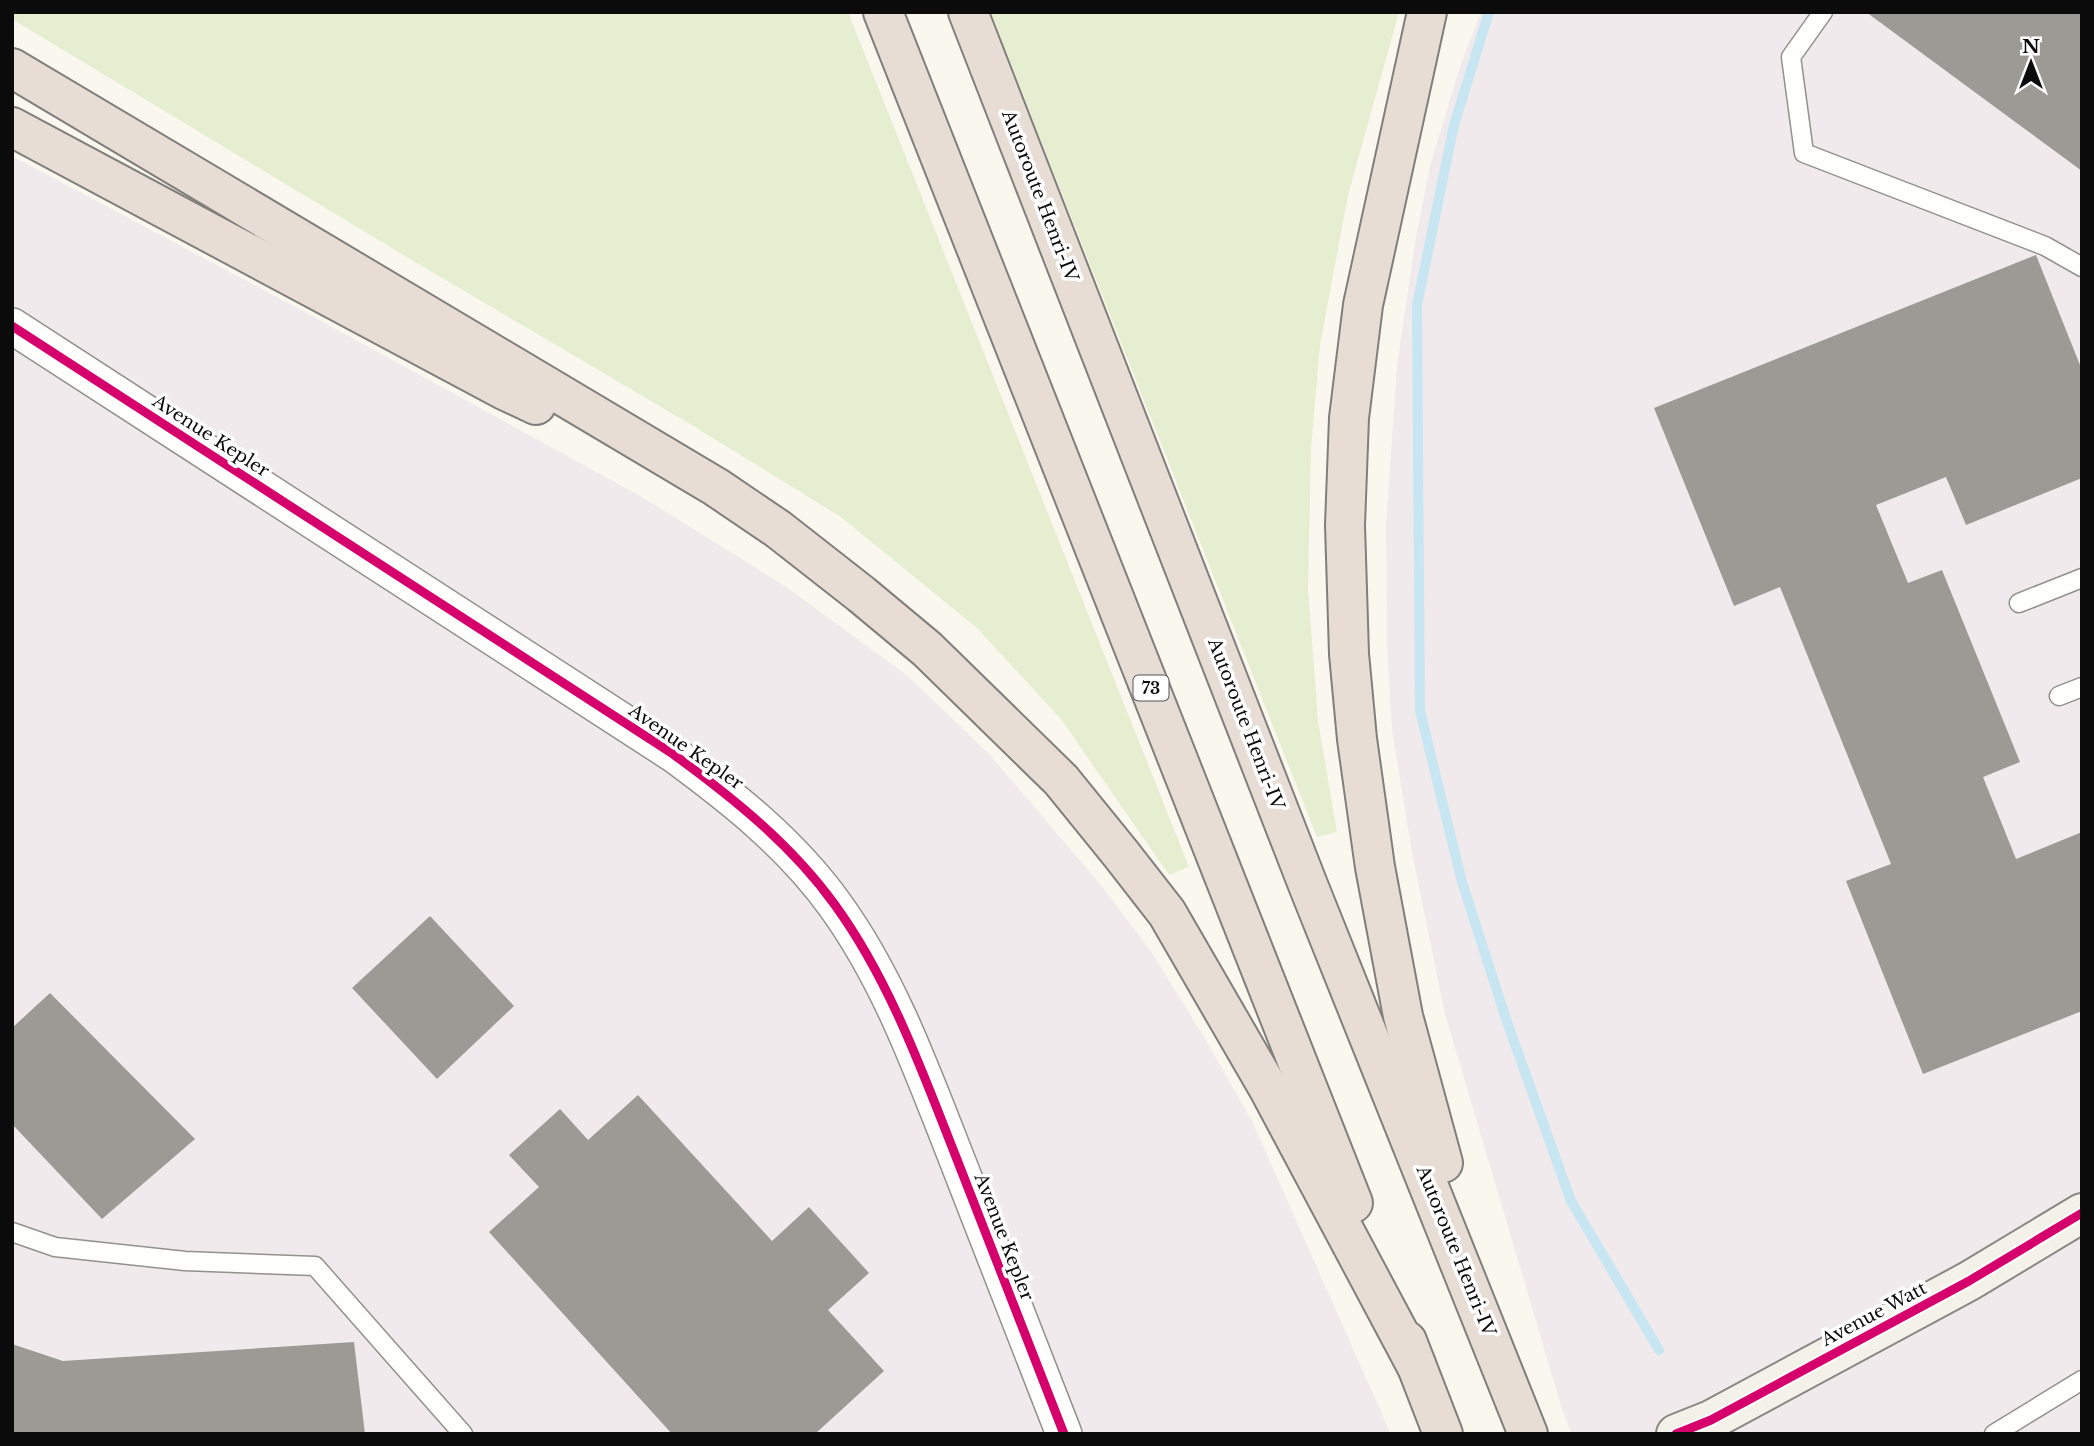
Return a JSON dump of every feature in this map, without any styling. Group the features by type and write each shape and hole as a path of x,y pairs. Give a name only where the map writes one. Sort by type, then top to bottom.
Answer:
{"highway":[{"name":"73","path":"883,12 1443,1434"},
{"name":"Autoroute Henri-IV","path":"968,12 1308,885 1528,1434"},
{"path":"1427,12 1363,305 1349,418 1345,525 1349,653 1357,739 1375,867 1403,1016 1491,1337"},
{"path":"1396,159 1450,12"},
{"path":"12,68 716,487 778,529 927,649 1061,780 1167,913 1270,1091 1416,1365"},
{"path":"12,127 504,390 716,487"}],"street":[{"name":"Avenue Kepler","path":"12,326 673,754 740,804 772,833 834,904 883,983 930,1092 1064,1434"},
{"name":"Avenue Watt","path":"1676,1434 1711,1420 1969,1281 2082,1213"}],"lane":[{"path":"1823,12 1791,57 1804,153 2045,246 2082,267"},
{"path":"2019,603 2082,578"},
{"path":"2059,696 2082,687"},
{"path":"12,1232 55,1247 172,1260 315,1266 463,1434"},
{"path":"1994,1434 2082,1380"}],"shaded area":[{"path":"1481,12 2082,12 2082,1434 1572,1434 1562,1409 1445,1014 1412,853 1392,730 1387,647 1386,525 1397,365 1416,237 1430,166 1461,64"},
{"path":"12,156 303,311 642,497 785,586 908,676 990,755 1100,884 1150,950 1252,1121 1391,1434 12,1434"}],"green space":[{"path":"12,12 848,12 1189,867 1169,875 1061,719 977,628 841,517 12,19"},
{"path":"990,12 1399,12 1348,195 1320,345 1311,449 1308,589 1318,721 1337,832 1317,837"}],"building":[{"path":"1866,12 2082,12 2082,171"},
{"path":"2036,255 2082,370 2082,478 1966,525 1946,477 1876,505 1908,583 1942,570 2020,762 1983,777 2016,859 2082,832 2082,1011 1923,1074 1846,881 1891,864 1780,587 1734,606 1654,408"},
{"path":"430,916 514,1006 437,1079 352,988"},
{"path":"50,993 195,1139 102,1219 12,1124 12,1028"},
{"path":"638,1095 772,1241 809,1207 869,1273 828,1310 884,1371 815,1434 672,1434 489,1232 539,1187 509,1155 560,1109 588,1140"},
{"path":"354,1342 365,1434 12,1434 12,1344 63,1361"}],"waterway":[{"path":"1489,12 1454,125 1417,305 1420,711 1462,882 1506,1019 1571,1201 1659,1350"}],"cycle path":[{"path":"12,326 673,754 739,805 800,862 855,934 903,1027 1064,1434"},
{"path":"1676,1434 1711,1420 1969,1281 2082,1213"}]}
